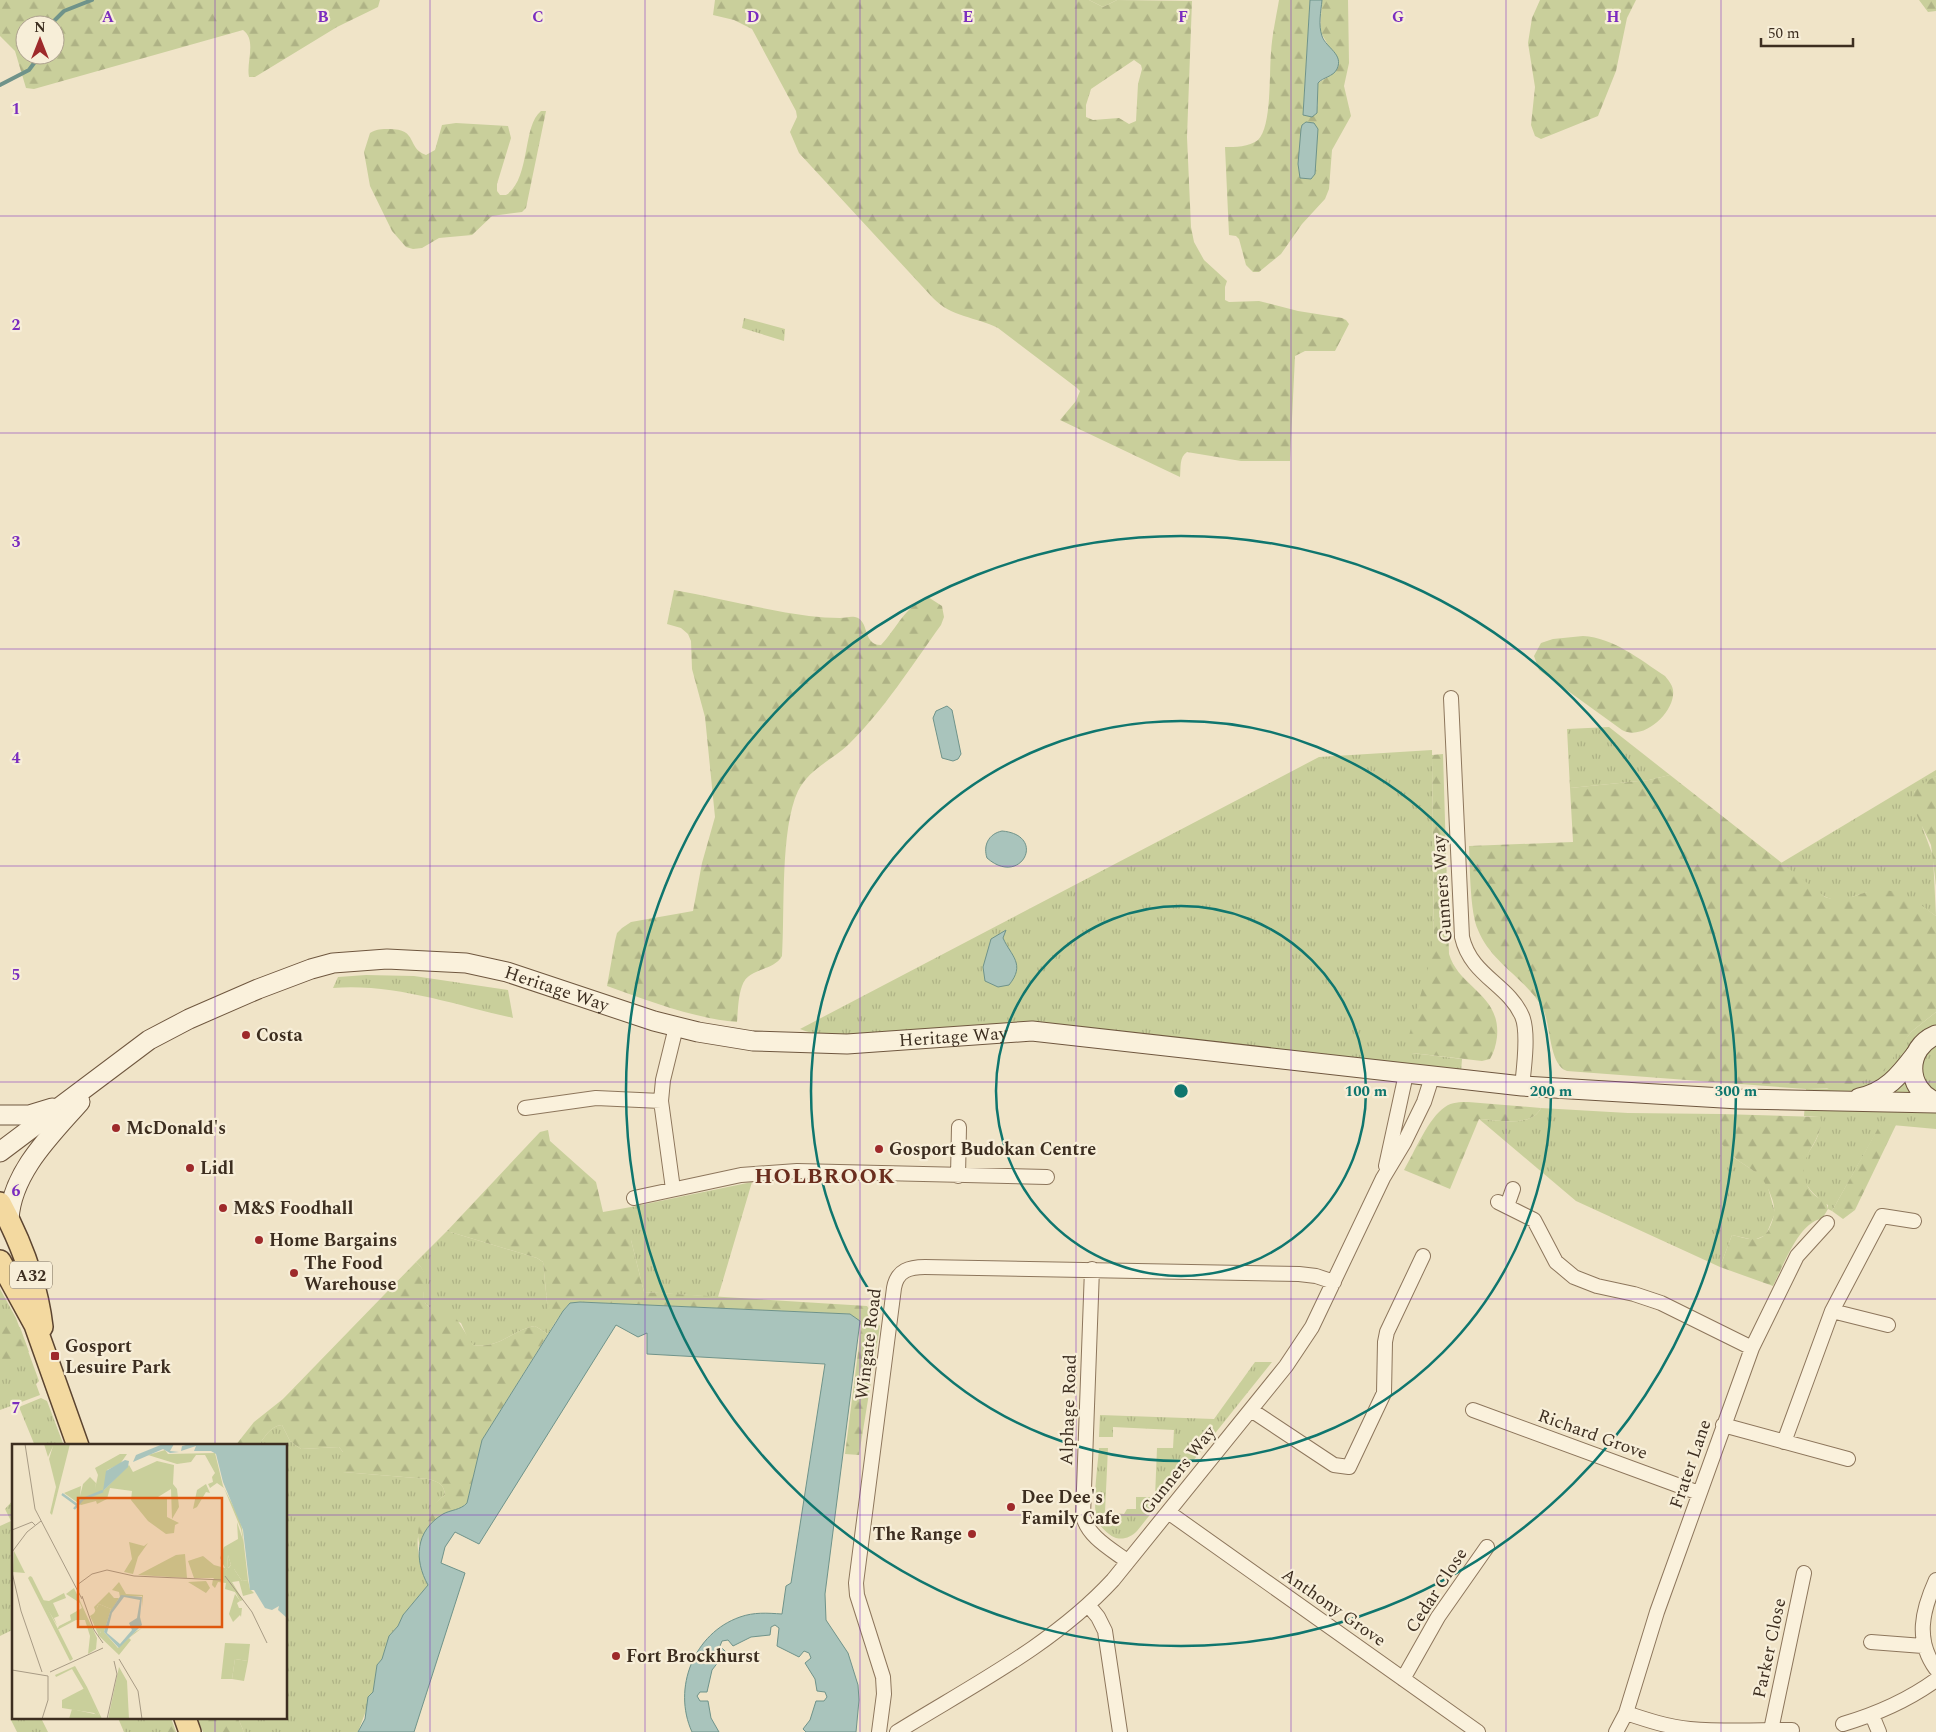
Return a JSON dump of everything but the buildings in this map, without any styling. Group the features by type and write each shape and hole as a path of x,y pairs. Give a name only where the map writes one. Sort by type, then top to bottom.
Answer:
{"main road":[{"name":"A32","path":"3,1219 34,1325"},
{"name":"A32","path":"3,1219 26,1257 38,1299 45,1351"},
{"name":"A32","path":"0,1261 34,1325 45,1351 77,1444"},
{"path":"186,1720 190,1732"}],"street":[{"name":"Gunners Way","path":"1451,698 1462,937 1465,950 1472,962 1513,1002 1523,1018 1525,1045 1522,1086"},
{"name":"Heritage Way","path":"0,1152 150,1040 258,989 318,967 363,960 421,959 466,964 507,972 676,1027 748,1040 792,1044 848,1044 1032,1031 1522,1086 1648,1095 1830,1101 1936,1102"},
{"path":"673,1188 661,1101 663,1080 676,1027"},
{"name":"Heritage Way","path":"1830,1101 1861,1097 1879,1091 1895,1080 1923,1043 1936,1035"},
{"path":"1915,1055 1912,1068 1914,1080 1921,1092 1936,1102"},
{"name":"Heritage Way","path":"3,1219 15,1187 34,1158 110,1069"},
{"name":"Gunners Way","path":"1383,1178 1406,1074"},
{"name":"Gunners Way","path":"897,1732 1042,1641 1089,1606 1168,1512 1286,1366 1312,1327 1383,1178 1404,1143 1424,1102 1432,1077"},
{"path":"525,1108 596,1098 661,1101"},
{"name":"Heritage Way","path":"0,1115 29,1115 43,1112 69,1100"},
{"path":"958,1176 959,1127"},
{"path":"634,1198 673,1188 759,1173 797,1172 1048,1177"},
{"path":"1513,1188 1502,1204 1534,1220 1556,1262 1574,1277 1597,1286 1634,1294 1661,1303 1752,1348"},
{"path":"1784,1442 1832,1311 1882,1216 1914,1221"},
{"name":"Frater Lane","path":"1616,1732 1626,1713 1657,1612 1752,1348 1797,1256 1827,1222"},
{"path":"1251,1410 1334,1465 1349,1467 1384,1393 1385,1342 1387,1332 1423,1256"},
{"name":"Wingate Road","path":"878,1732 884,1694 883,1677 857,1595 856,1584 896,1279 906,1270 917,1267 1299,1274 1316,1276 1334,1282"},
{"name":"Alphage Road","path":"1092,1269 1083,1516 1085,1525 1091,1534 1127,1562"},
{"path":"1832,1311 1888,1325"},
{"name":"Richard Grove","path":"1473,1410 1699,1493"},
{"path":"1723,1425 1848,1459"},
{"name":"Anthony Grove","path":"1168,1512 1478,1732"},
{"name":"Cedar Close","path":"1403,1679 1436,1621 1487,1547"},
{"name":"Parker Close","path":"1771,1730 1804,1573"},
{"path":"1936,1580 1928,1597 1923,1621 1923,1646 1936,1669"},
{"path":"1089,1606 1098,1617 1105,1631 1120,1732"},
{"path":"1871,1642 1923,1646"},
{"path":"1843,1724 1872,1715 1914,1696 1936,1680"},
{"path":"1626,1713 1659,1723 1689,1729 1731,1732 1792,1730"},
{"path":"1872,1715 1879,1732"}],"green space":[{"path":"0,0 380,0 378,7 337,27 255,77 249,77 250,45 247,34 243,30 34,89 26,88 19,65 65,65 65,15 15,15 15,51 0,36"},
{"path":"715,0 1089,0 1103,7 1117,0 1192,1 1187,137 1191,227 1194,242 1204,260 1227,281 1225,300 1229,302 1259,301 1298,311 1342,318 1349,324 1335,351 1305,351 1295,356 1290,461 1241,461 1187,452 1182,460 1180,477 1060,420 1076,401 1080,391 998,328 956,313 933,298 799,153 790,132 797,117 796,111 752,29 734,20 713,15","holes":["1134,60 1141,65 1136,121 1129,124 1119,118 1093,120 1086,117 1086,105 1091,89"]},
{"path":"1089,0 1117,0 1103,7"},
{"path":"1279,0 1310,0 1303,115 1318,106 1318,83 1331,75 1327,43 1320,31 1322,0 1348,0 1349,63 1344,86 1351,116 1332,150 1329,189 1325,199 1302,224 1281,254 1259,272 1253,272 1246,265 1239,239 1236,236 1229,235 1225,147 1242,146 1258,140 1266,124 1273,33","holes":["1306,122 1298,171 1301,129 1302,125"]},
{"path":"1540,0 1636,0 1627,18 1616,71 1598,116 1541,139 1535,136 1531,125 1535,87 1528,43 1532,18"},
{"path":"1919,0 1936,0 1936,11 1928,12"},
{"path":"541,111 546,111 526,208 522,212 492,216 472,235 439,238 422,248 413,249 406,247 392,231 370,186 364,152 370,133 384,129 405,132 409,135 416,148 426,155 435,150 442,125 456,123 508,126 511,138 497,184 497,191 500,195 506,195 514,187 519,177 531,128 535,118"},
{"path":"744,318 785,329 784,341 742,328"},
{"path":"674,590 809,616 828,618 855,617 863,623 871,641 881,645 907,612 928,597 942,606 944,617 941,625 874,717 848,745 808,777 798,791 788,826 784,871 782,956 773,965 755,972 745,980 738,1004 737,1022 687,1013 607,986 617,933 622,928 631,922 693,911 702,863 715,817 705,717 692,669 691,641 688,634 681,628 667,624"},
{"path":"1583,636 1616,645 1665,676 1673,690 1673,698 1664,715 1657,722 1640,732 1631,733 1622,730 1539,670 1534,656 1541,643 1553,639"},
{"path":"1609,727 1670,775 1649,780 1570,788 1567,729"},
{"path":"1432,750 1434,950 1412,1053 1462,1059 1461,1072 1229,1044 1023,1023 987,1024 897,1034 849,1036 829,1036 800,1029 1319,757"},
{"path":"1443,754 1449,954 1454,966 1493,1011 1497,1037 1494,1051 1490,1059 1482,1061 1412,1053 1406,1046 1428,969 1434,935 1432,755"},
{"path":"1936,770 1936,776 1914,792 1923,829 1933,856 1936,916 1910,899 1892,893 1872,892 1838,900 1828,898 1814,890 1781,863"},
{"path":"1670,775 1825,897 1843,899 1871,891 1889,891 1906,896 1936,916 1936,1012 1911,1032 1879,1075 1843,1088 1806,1089 1567,1071 1561,1067 1554,1053 1543,1009 1528,989 1491,952 1478,930 1472,901 1469,846 1573,842 1570,788 1649,780"},
{"path":"1936,776 1936,886 1931,845 1911,803 1916,790"},
{"path":"366,975 414,976 508,990 513,1018 401,992 356,987 333,988 338,977"},
{"path":"1936,1012 1936,1129 1881,1124 1832,1211 1828,1209 1828,1205 1816,1196 1806,1184 1802,1171 1806,1157 1817,1139 1820,1129 1819,1117 1804,1116 1806,1089 1827,1089 1901,1045 1911,1032"},
{"path":"1468,1102 1541,1108 1536,1114 1522,1121 1479,1119 1450,1189 1404,1170 1422,1136 1439,1112 1450,1104"},
{"path":"1541,1108 1628,1113 1721,1114 1719,1135 1733,1157 1763,1177 1767,1184 1775,1213 1766,1235 1754,1240 1732,1235 1720,1267 1576,1201 1479,1119 1522,1121 1536,1114"},
{"path":"1721,1114 1819,1117 1821,1120 1818,1135 1807,1156 1804,1171 1806,1183 1810,1190 1815,1196 1826,1202 1828,1209 1822,1219 1814,1222 1799,1236 1773,1286 1720,1267 1732,1235 1748,1239 1762,1237 1769,1229 1774,1212 1771,1196 1762,1178 1735,1158 1720,1141"},
{"path":"1881,1123 1896,1125 1855,1210 1843,1219 1832,1211"},
{"path":"548,1130 550,1141 596,1182 603,1212 631,1207 631,1240 644,1292 867,1306 880,1326 859,1455 845,1454 861,1329 861,1325 850,1314 580,1302 567,1306 556,1321 548,1311 543,1262 537,1258 447,1231 540,1132"},
{"path":"752,1182 718,1297 644,1292 631,1240 631,1207"},
{"path":"447,1231 537,1258 543,1262 547,1302 556,1321 548,1334 535,1326 519,1331 499,1342 473,1345 468,1339 461,1323 434,1312 423,1301 425,1280 423,1271 416,1262"},
{"path":"416,1262 424,1271 426,1279 424,1300 428,1306 438,1312 456,1318 473,1345 499,1342 519,1331 535,1326 548,1334 482,1440 467,1503 422,1539 420,1547 418,1530 423,1517 445,1495 442,1486 438,1482 428,1479 343,1472 343,1452 339,1447 301,1449 290,1441 282,1425 274,1427 260,1444 237,1444 254,1422 283,1399"},
{"path":"0,1289 16,1318 39,1381 36,1384 40,1395 0,1410"},
{"path":"0,1325 20,1327 29,1352 14,1349 12,1363 2,1367"},
{"path":"1255,1362 1272,1362 1137,1531 1122,1539 1107,1533 1098,1522 1096,1513 1095,1495 1099,1448 1108,1448 1105,1512 1124,1514 1127,1509 1136,1509 1136,1497 1155,1497 1157,1448 1173,1448 1174,1430 1113,1427 1113,1437 1099,1437 1100,1415 1214,1419"},
{"path":"41,1398 47,1401 63,1444 34,1444 19,1407"},
{"path":"282,1425 290,1441 301,1449 339,1447 343,1452 343,1472 428,1479 440,1484 444,1491 445,1495 428,1514 418,1537 420,1562 428,1585 403,1615 398,1626 389,1636 382,1659 377,1665 373,1692 358,1732 244,1732 239,1720 288,1720 288,1444 260,1444 274,1427"},
{"path":"12,1501 12,1630 0,1636 0,1526 11,1521 5,1509"},
{"path":"11,1720 42,1720 48,1732 17,1732"},
{"path":"119,1720 164,1720 166,1732 124,1732"},
{"path":"162,1720 172,1720 176,1732 165,1732"},
{"path":"198,1720 239,1720 244,1732 203,1732"}],"water":[{"path":"1310,0 1322,0 1320,27 1322,36 1336,55 1339,64 1333,74 1318,83 1317,113 1312,117 1303,115"},
{"path":"1306,122 1314,123 1318,129 1315,174 1311,179 1300,178 1298,164 1301,129 1302,125"},
{"path":"947,706 952,710 961,754 958,759 953,761 942,758 933,718 936,711"},
{"path":"1002,831 1016,835 1024,841 1026,849 1024,857 1019,864 1010,867 999,866 987,858 986,845 988,841 993,835"},
{"path":"1006,930 1003,938 1017,966 1014,978 1009,985 998,987 985,981 983,967 991,939"},
{"path":"570,1303 850,1314 860,1321 825,1594 826,1620 848,1653 858,1685 859,1700 856,1732 806,1732 803,1729 810,1720 816,1701 824,1701 827,1697 825,1692 817,1691 815,1679 805,1663 811,1658 809,1653 804,1651 799,1657 777,1646 779,1628 775,1625 771,1627 770,1635 751,1637 733,1646 728,1640 722,1641 720,1646 726,1652 712,1670 707,1692 700,1692 697,1696 700,1701 708,1701 711,1718 719,1732 692,1732 686,1715 686,1680 691,1664 699,1649 710,1636 724,1625 745,1615 761,1613 782,1614 786,1586 791,1583 825,1364 647,1354 647,1333 638,1337 616,1325 479,1544 455,1532 445,1547 441,1563 465,1573 414,1732 358,1732 365,1719 368,1697 373,1692 377,1665 382,1659 389,1636 398,1626 403,1615 428,1585 420,1566 419,1556 422,1537 434,1521 443,1514 462,1507 467,1503 482,1440 563,1311"}],"waterway":[{"path":"60,15 64,11 92,0"},
{"path":"0,85 29,70 33,65"}],"place":[{"name":"Costa","path":"246,1035"},
{"name":"McDonald's","path":"116,1128"},
{"name":"Gosport Budokan Centre","path":"879,1149"},
{"name":"Lidl","path":"190,1168"},
{"name":"M&S Foodhall","path":"223,1208"},
{"name":"Home Bargains","path":"259,1240"},
{"name":"The Food Warehouse","path":"294,1273"},
{"name":"Gosport Lesuire Park","path":"55,1356"},
{"name":"Dee Dee's Family Cafe","path":"1011,1507"},
{"name":"The Range","path":"972,1534"},
{"name":"Fort Brockhurst","path":"616,1656"}],"district":[{"name":"HOLBROOK","path":"825,1175"}]}
